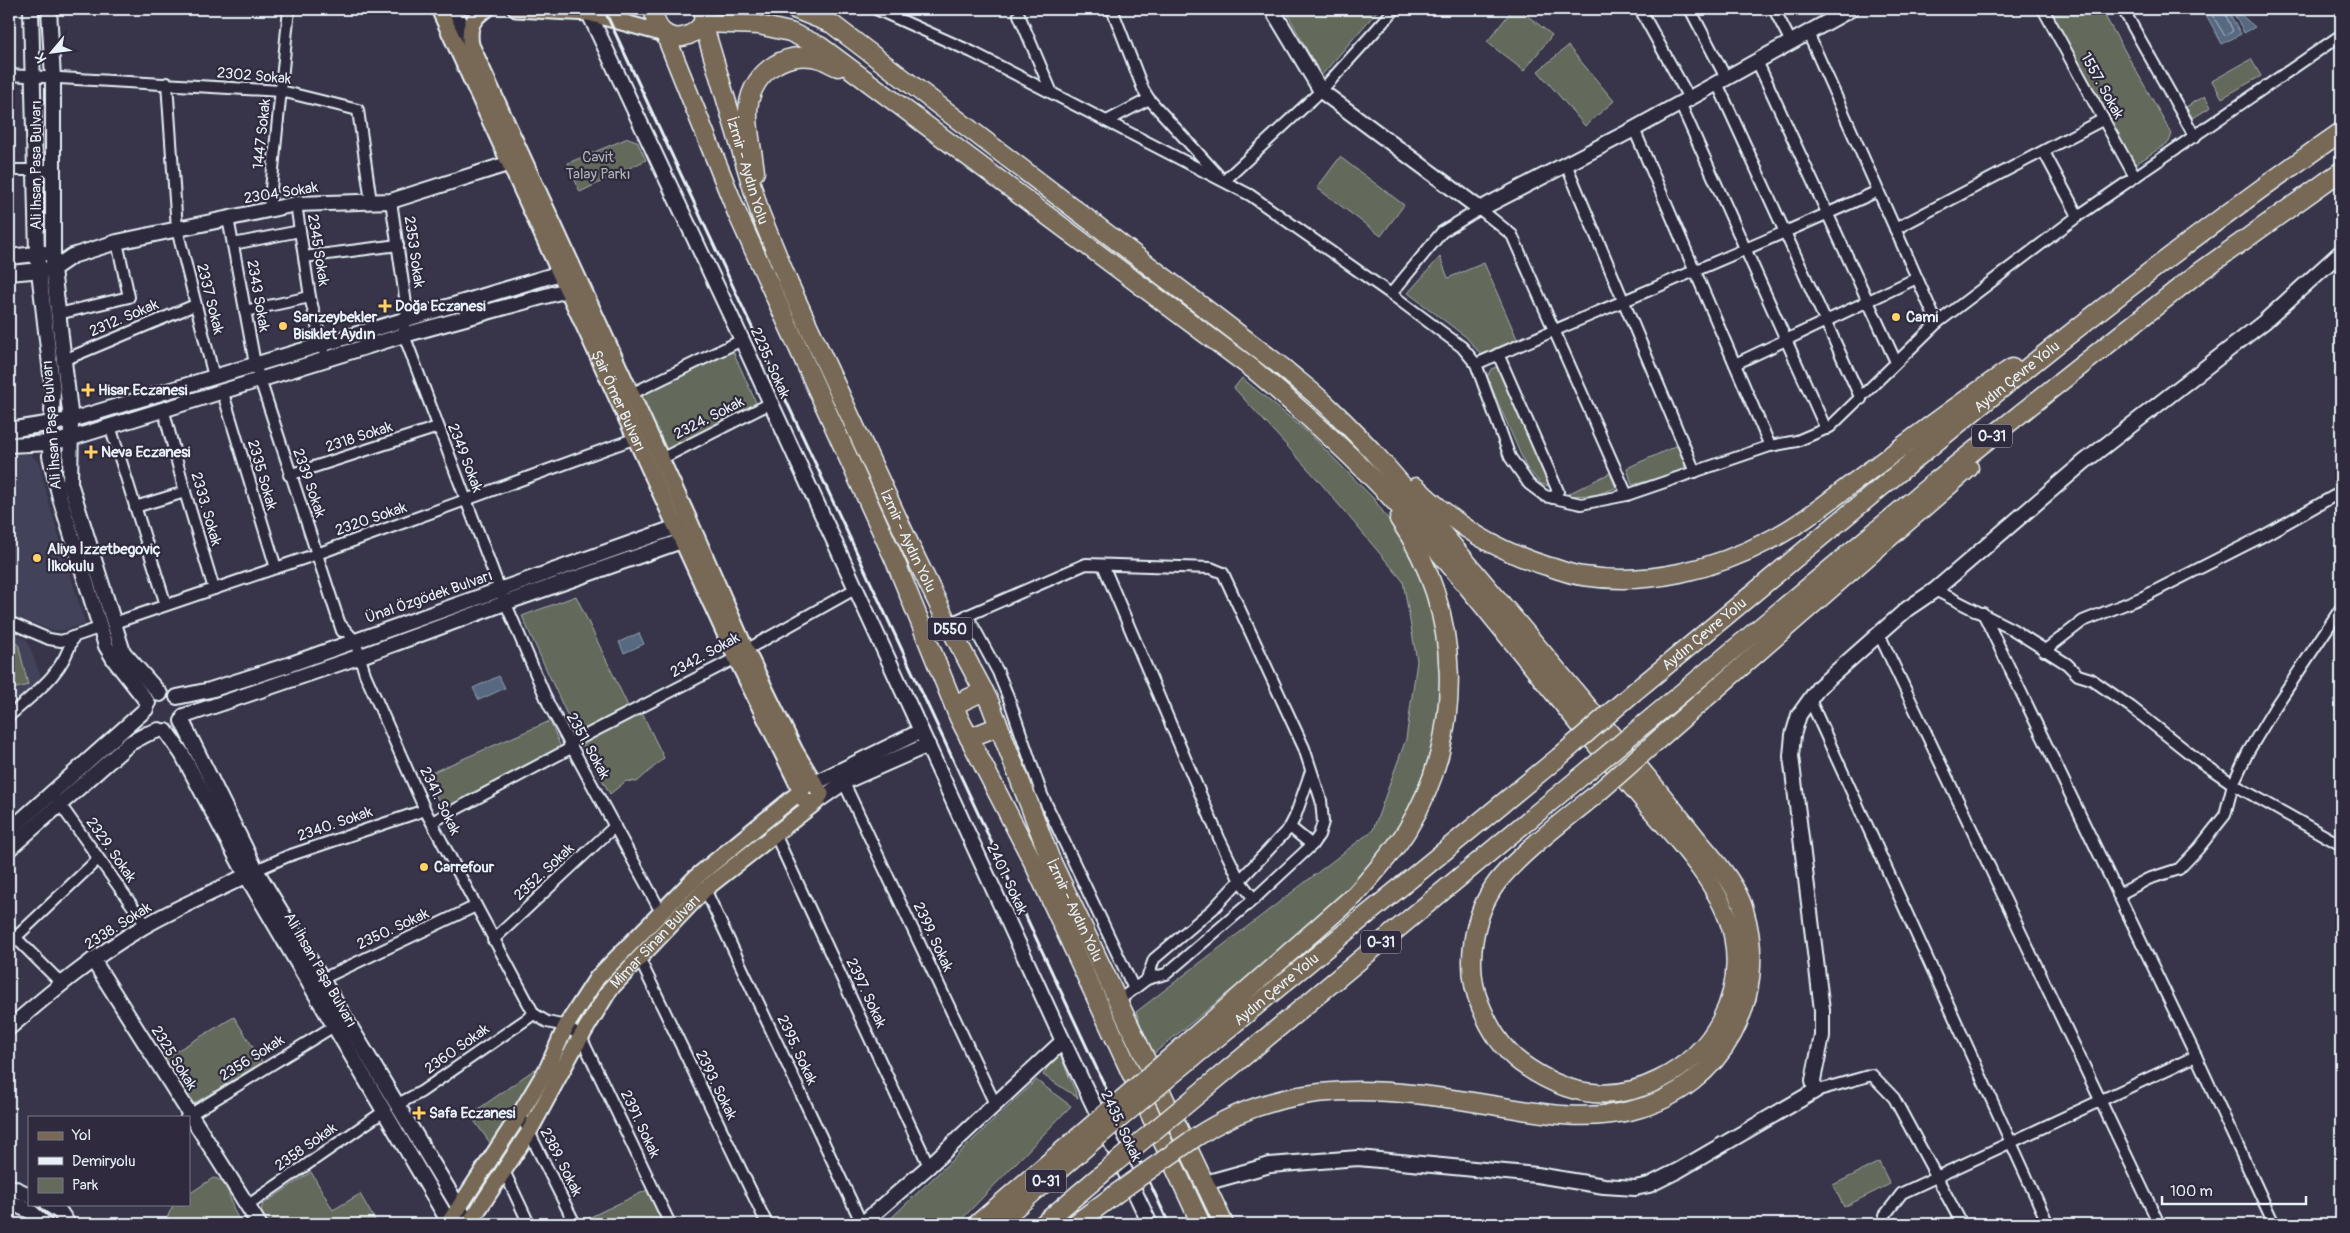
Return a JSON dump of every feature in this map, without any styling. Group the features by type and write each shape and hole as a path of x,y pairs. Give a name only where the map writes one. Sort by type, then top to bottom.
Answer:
{"highway":[{"name":"D550","path":"654,9 656,23 666,34"},
{"path":"794,9 832,24 1282,367 1332,409 1444,514 1491,545 1582,576 1639,580 1688,572 1728,559 1773,539 1818,509 1976,392 2082,323"},
{"path":"666,34 682,38 698,30 704,16 790,32 820,46 1254,370 1322,427 1407,515 1671,833 1722,904 1733,935 1735,973 1729,1004 1719,1027 1689,1061 1670,1075 1650,1085 1624,1093 1601,1094 1563,1087 1544,1079 1513,1058 1490,1030 1475,994 1470,957 1478,919 1497,882 1552,831 1593,797 1668,731 1905,526 2106,347"},
{"name":"İzmir - Aydın Yolu","path":"704,16 760,213 789,284 948,624 984,691 1050,858 1224,1224"},
{"name":"İzmir - Aydın Yolu","path":"666,34 737,213 896,563 954,705 1034,864 1201,1224"},
{"path":"760,213 748,114 750,96 758,78 770,67 784,60 805,58 820,59 872,84"},
{"name":"Aydın Çevre Yolu","path":"997,1224 1093,1133 1166,1070 1559,758 1634,692 2082,323 2260,188 2341,132"},
{"name":"Aydın Çevre Yolu","path":"1043,1224 1925,490 2194,276 2341,170"},
{"path":"1075,1224 1221,1120 1264,1103 1302,1094 1346,1089 1391,1090 1545,1114 1598,1116 1636,1109 1674,1094 1698,1076 1722,1051 1740,1022 1751,986 1752,949 1743,906 1722,870 1390,471 1332,409"},
{"path":"1166,1070 1355,895 1380,867 1407,830 1426,794 1442,749 1450,696 1448,653 1440,606 1426,564 1403,525 1364,469"},
{"path":"954,705 984,691"},
{"path":"970,738 999,726"},
{"path":"977,1224 1093,1133"}],"main road":[{"name":"Şair Ömer Bulvarı","path":"439,9 516,161 567,271 636,438 687,532"},
{"path":"471,45 469,31 475,18 487,9"},
{"path":"516,9 588,11 666,34"},
{"name":"Şair Ömer Bulvarı","path":"471,45 516,161"},
{"name":"Şair Ömer Bulvarı","path":"574,288 631,394 661,460 687,532 741,654 807,787 804,800 810,803 816,802"},
{"name":"Mimar Sinan Bulvarı","path":"449,1224 520,1114 548,1067 566,1026 598,978 666,918 701,883 807,787"},
{"name":"Mimar Sinan Bulvarı","path":"701,883 775,834 816,802"},
{"name":"Mimar Sinan Bulvarı","path":"469,1224 529,1132 577,1043 610,989 639,958 666,918"}],"street":[{"name":"Ali İhsan Paşa Bulvarı","path":"31,9 34,76 34,170 38,254 53,391 53,424 50,456 60,498 99,628 115,661 147,706"},
{"path":"49,9 53,79"},
{"name":"1447 Sokak","path":"269,209 289,9"},
{"name":"Şair Ömer Bulvarı","path":"454,9 471,45"},
{"path":"876,9 972,52 1250,195 1392,294 1462,347 1476,364 1510,457 1529,484 1545,496 1581,504 1626,495 1770,446 1797,441 1826,429 1861,399 1896,362 1937,324 2078,216 2341,35"},
{"path":"1112,9 1149,99 1224,181"},
{"path":"1224,181 1320,91 1395,9"},
{"path":"1640,9 1685,100 1745,250 1826,429"},
{"path":"1690,9 1785,232 1861,399"},
{"path":"1774,9 1791,42"},
{"path":"1392,294 1442,232 1456,222 1634,129 1851,9"},
{"name":"1557. Sokak","path":"2043,9 2135,177"},
{"path":"2123,9 2195,137"},
{"path":"1277,10 1320,91 1480,209 1512,235 1626,495"},
{"name":"2235. Sokak","path":"588,11 742,340 921,731"},
{"path":"1019,15 1052,93"},
{"path":"1808,33 1937,324"},
{"path":"1757,61 1896,362"},
{"name":"2302 Sokak","path":"9,75 282,91 358,110 371,202"},
{"name":"Ali Ihsan Pasa Bulvarı","path":"53,79 53,252"},
{"name":"2337 Sokak","path":"167,84 177,229 214,377"},
{"path":"1107,121 1149,99"},
{"path":"1895,229 2104,119"},
{"path":"1634,129 1770,446"},
{"path":"2044,152 2078,216"},
{"name":"2304 Sokak","path":"72,256 117,242 296,204 392,201 516,161"},
{"path":"1566,164 1695,472"},
{"path":"9,170 52,170"},
{"path":"1476,364 1624,300 1695,272 1878,191"},
{"name":"2353 Sokak","path":"392,201 407,311 404,328"},
{"name":"2345 Sokak","path":"296,204 310,297 325,360"},
{"name":"2343 Sokak","path":"228,218 259,379"},
{"path":"233,244 300,231"},
{"path":"58,314 129,297 117,242"},
{"path":"304,257 398,244"},
{"name":"Ali İhsan Paşa Bulvarı","path":"53,252 53,269 71,420 70,483 123,652 160,694"},
{"path":"9,257 53,252 72,256"},
{"path":"1815,1091 1813,1080 1822,1036 1822,1010 1791,756 1793,735 1797,721 1810,700 1819,687 1907,609 1935,590 2091,456 2264,322 2341,252"},
{"path":"9,273 53,269 72,256"},
{"path":"9,445 50,443 72,438 222,390 325,360 404,328 567,271"},
{"path":"1734,364 1917,278"},
{"path":"9,430 71,420 321,345 404,328 574,288"},
{"path":"245,311 310,297"},
{"name":"2312. Sokak","path":"64,360 195,305"},
{"name":"2349 Sokak","path":"404,328 438,427 503,596"},
{"path":"631,394 742,340"},
{"path":"1498,354 1558,491 1553,498"},
{"name":"2339 Sokak","path":"259,379 341,625 350,643"},
{"name":"2335 Sokak","path":"222,390 255,506 276,568"},
{"name":"2324. Sokak","path":"661,460 771,403"},
{"name":"2333. Sokak","path":"164,408 185,492 214,589"},
{"path":"110,426 166,605"},
{"name":"2318 Sokak","path":"290,474 438,427"},
{"name":"2320 Sokak","path":"114,623 317,554 636,438"},
{"path":"135,507 185,492"},
{"path":"2044,651 2083,621 2143,597 2263,536 2341,492"},
{"name":"Ünal Özgödek Bulvarı","path":"177,697 210,690 350,643 503,596 687,532"},
{"path":"948,624 1086,564 1211,568 1223,573 1304,748 1321,800 1323,822 1319,835 1312,845 1254,899 1166,974 1147,979 1118,1002"},
{"path":"1103,565 1219,838 1240,882 1254,899"},
{"name":"2342. Sokak","path":"570,746 741,654 855,589"},
{"path":"1935,590 2012,629 2066,664 2078,675 2091,679 2131,707 2198,760 2233,784 2341,845"},
{"name":"Ünal Özgödek Bulvarı","path":"183,718 356,658 503,596"},
{"name":"2351. Sokak","path":"503,596 549,705 666,918"},
{"path":"2118,895 2148,878 2179,869 2225,815 2233,784 2248,752 2275,707 2341,608"},
{"path":"1983,613 2196,1056 2274,1224"},
{"path":"967,615 998,672 1042,796 1134,989"},
{"path":"9,622 49,639 61,641 99,628"},
{"path":"1879,634 2159,1224"},
{"path":"9,716 52,678 63,664 73,638"},
{"path":"350,643 356,658"},
{"name":"2341. Sokak","path":"356,658 365,674 425,810 534,1014 547,1022 566,1026"},
{"path":"9,849 130,743 147,734 173,730 183,718 183,704 177,697 169,693 160,694 52,793 11,824"},
{"path":"1810,700 2048,1224"},
{"path":"147,706 149,722 163,731"},
{"name":"Ali İhsan Paşa Bulvarı","path":"183,718 251,873 322,979 340,1022 383,1112 449,1224"},
{"name":"Ali İhsan Paşa Bulvarı","path":"163,731 182,754 340,1022 396,1104 469,1224"},
{"name":"2401. Sokak","path":"921,731 1063,1041"},
{"name":"Mimar Sinan Bulvarı","path":"807,787 826,775 921,731"},
{"name":"Mimar Sinan Bulvarı","path":"816,802 844,783 928,745"},
{"path":"432,822 570,746"},
{"path":"1147,979 1154,959 1240,882 1290,826 1295,818 1311,770"},
{"name":"2399. Sokak","path":"844,783 995,1104"},
{"name":"2329. Sokak","path":"52,793 146,925"},
{"name":"2340. Sokak","path":"251,873 288,856 425,810"},
{"name":"2352. Sokak","path":"493,940 615,826"},
{"path":"1290,826 1312,845"},
{"name":"2397. Sokak","path":"775,834 929,1166"},
{"path":"61,983 12,934 98,859"},
{"name":"2338. Sokak","path":"9,1028 61,983 146,925 251,873"},
{"name":"2395. Sokak","path":"701,883 862,1224"},
{"name":"2350. Sokak","path":"322,979 476,906"},
{"name":"2393. Sokak","path":"639,958 767,1224"},
{"name":"2325 Sokak","path":"93,960 188,1116"},
{"name":"2360 Sokak","path":"396,1104 421,1092 534,1014"},
{"name":"2356 Sokak","path":"188,1116 340,1022"},
{"path":"547,1022 559,1040 577,1043"},
{"path":"566,1026 577,1043 592,1058"},
{"path":"862,1224 929,1166 1063,1041"},
{"name":"2435. Sokak","path":"1063,1041 1150,1224"},
{"name":"2391. Sokak","path":"577,1043 592,1058 670,1224"},
{"path":"1884,1224 1885,1215 1902,1193 2196,1056"},
{"path":"1205,1182 1270,1165 1358,1158 1537,1175 1604,1186 1635,1188 1650,1185 1679,1170 1815,1091 1872,1075 1894,1098 1962,1224"},
{"path":"383,1112 396,1104"},
{"name":"2358 Sokak","path":"247,1206 383,1112"},
{"name":"2389. Sokak","path":"520,1114 575,1224"},
{"name":"2325 Sokak","path":"190,1119 259,1224"},
{"path":"504,1171 529,1224"},
{"path":"9,1186 28,1195"},
{"path":"9,1202 30,1212 43,1222 51,1206"},
{"path":"52,1206 60,1212 68,1224"}],"shaded area":[{"name":"Aliya İzzetbegoviç İlkokulu","path":"30,454 39,463 85,624 63,630 51,630 9,614 9,455"},
{"path":"9,631 27,640 43,682 9,710"}],"green space":[{"path":"1295,9 1379,9 1321,76 1287,13"},
{"path":"1513,9 1519,9 1552,35 1524,71 1487,42"},
{"path":"2046,9 2101,9 2172,134 2169,142 2136,164 2132,164"},
{"path":"1568,46 1614,101 1585,126 1538,71"},
{"path":"2251,59 2261,76 2222,98 2212,81"},
{"path":"2205,96 2211,107 2193,118 2186,107"},
{"name":"Cavit Talay Parkı","path":"628,138 637,141 646,160 580,192 568,163"},
{"path":"1340,157 1404,205 1381,236 1317,188"},
{"path":"1440,257 1448,278 1484,263 1518,341 1482,356 1466,337 1408,293"},
{"path":"732,349 758,407 667,451 640,392"},
{"path":"1501,365 1553,487 1541,484 1526,467 1487,377 1491,369"},
{"path":"1242,378 1311,435 1374,499 1408,547 1437,623 1443,674 1433,743 1422,777 1408,813 1385,849 1349,889 1284,947 1152,1055 1136,1012 1373,830 1406,739 1417,661 1403,581 1318,480 1234,388"},
{"path":"1678,445 1686,461 1683,472 1632,485 1627,468"},
{"path":"1610,473 1616,488 1595,495 1564,496"},
{"path":"576,596 628,706 581,731 573,728 522,616"},
{"path":"18,643 28,685 9,690 9,645"},
{"path":"642,713 664,758 637,782 626,781 610,794 582,744"},
{"path":"550,721 562,750 444,812 426,775"},
{"path":"234,1017 263,1063 191,1105 161,1060"},
{"path":"1058,1050 1078,1098 1043,1075"},
{"path":"535,1069 538,1071 493,1147 470,1115"},
{"path":"1036,1080 1071,1106 957,1224 895,1224 889,1220"},
{"path":"1879,1162 1890,1184 1844,1207 1833,1185"},
{"path":"311,1172 333,1210 360,1194 377,1224 267,1224 261,1215 262,1205"},
{"path":"213,1178 218,1179 225,1186 242,1224 158,1224 166,1220 173,1206 190,1206 190,1193"},
{"path":"647,1190 663,1224 589,1224 586,1219"}],"water":[{"path":"2209,9 2227,9 2241,34 2222,44 2204,11"},
{"path":"2240,14 2255,27 2244,33 2235,16"},
{"path":"639,633 644,644 624,653 619,642"},
{"path":"499,676 505,688 479,700 473,688"}],"railway":[{"path":"604,9 1169,1224"}],"place":[{"name":"Doğa Eczanesi","path":"385,306"},
{"name":"Cami","path":"1896,317"},
{"name":"Sarızeybekler Bisiklet Aydın","path":"283,326"},
{"name":"Hisar Eczanesi","path":"88,390"},
{"name":"Neva Eczanesi","path":"91,452"},
{"name":"Aliya İzzetbegoviç İlkokulu","path":"37,558"},
{"name":"Carrefour","path":"424,867"},
{"name":"Safa Eczanesi","path":"419,1113"}]}
